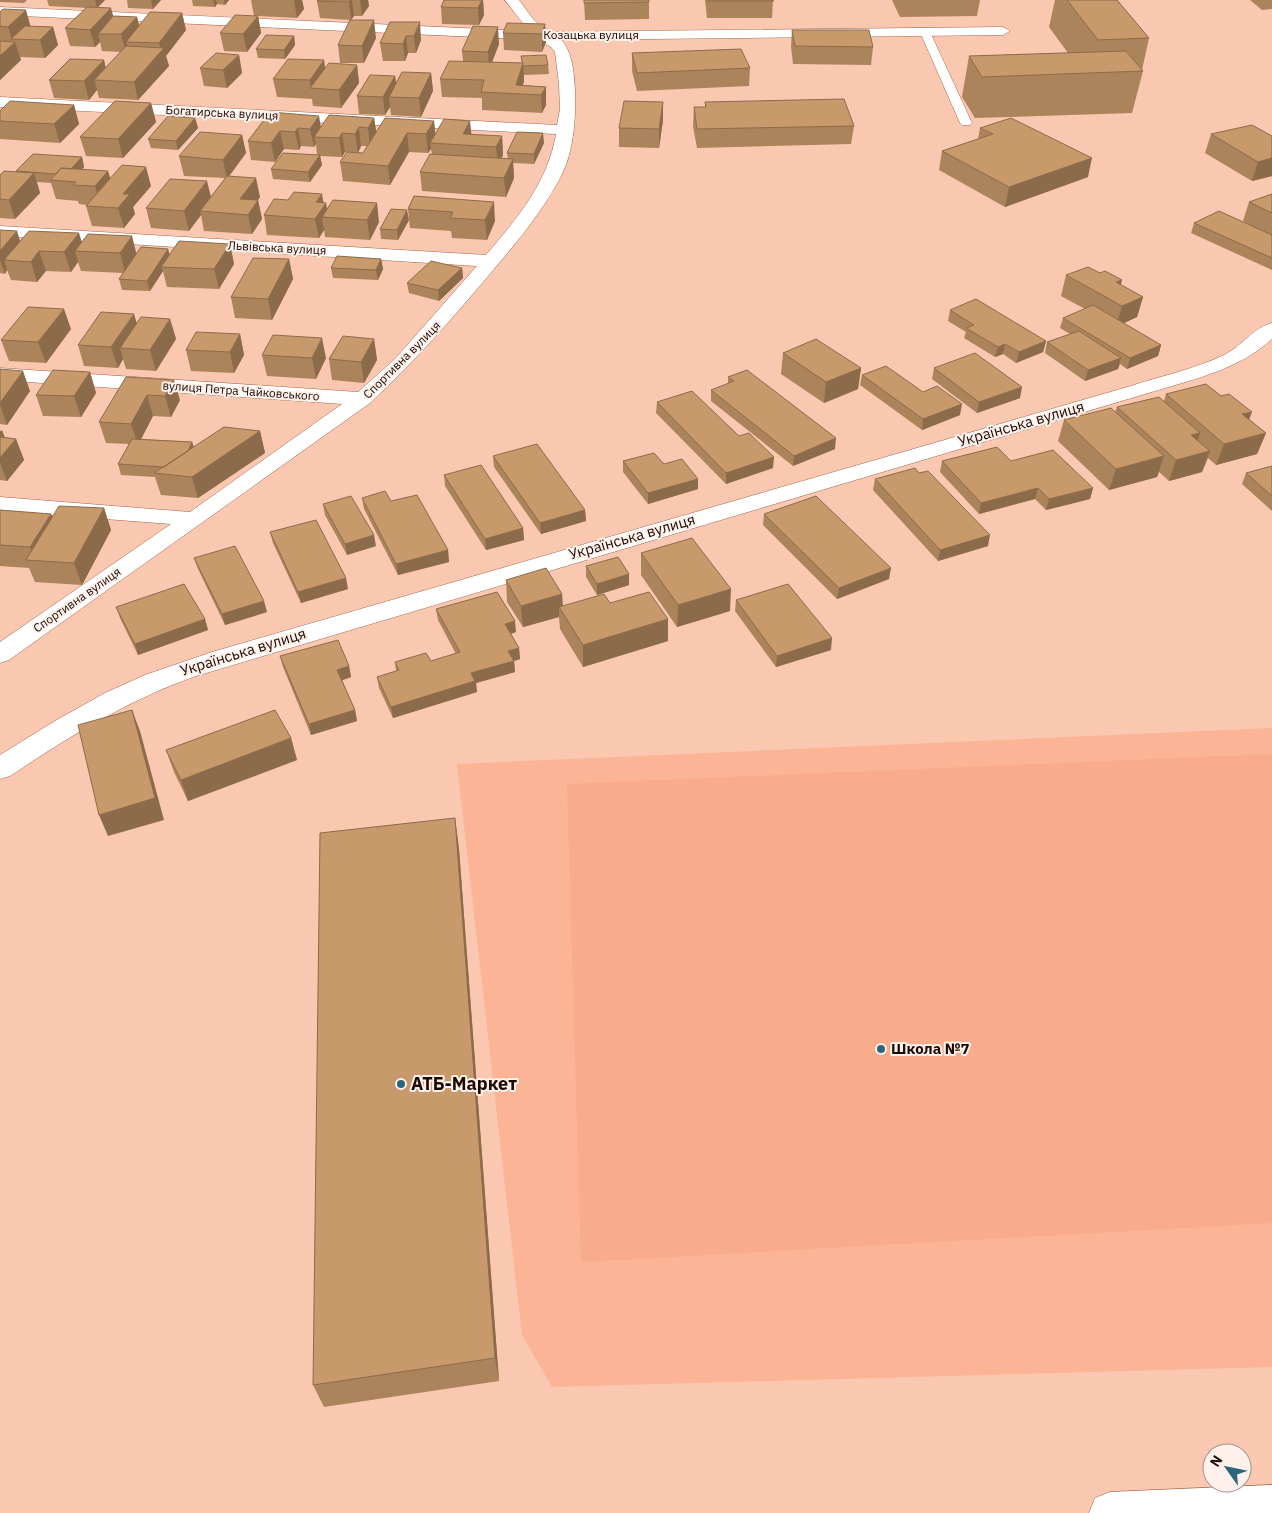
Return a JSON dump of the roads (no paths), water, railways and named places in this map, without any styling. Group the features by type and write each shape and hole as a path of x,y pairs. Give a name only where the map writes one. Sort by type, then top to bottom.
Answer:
{"street":[{"name":"Спортивна вулиця","path":"0,654 249,481 363,399 402,363 493,261 525,221 555,171 562,154 568,108 562,52 553,40 543,36 528,22 512,0"},
{"name":"Козацька вулиця","path":"0,11 543,36 1003,31"},
{"name":"Богатирська вулиця","path":"0,102 564,130"},
{"name":"Львівська вулиця","path":"0,231 493,261"},
{"name":"Українська вулиця","path":"0,769 60,730 130,692 186,670 688,520 1138,390 1230,360 1248,350 1272,329"},
{"name":"вулиця Петра Чайковського","path":"0,374 363,399"},
{"path":"0,504 193,519"},
{"path":"1110,1513 1272,1506"}],"lane":[{"path":"925,32 966,123"}],"place":[{"name":"Школа №7","path":"881,1049"},
{"name":"АТБ-Маркет","path":"401,1084"}]}
